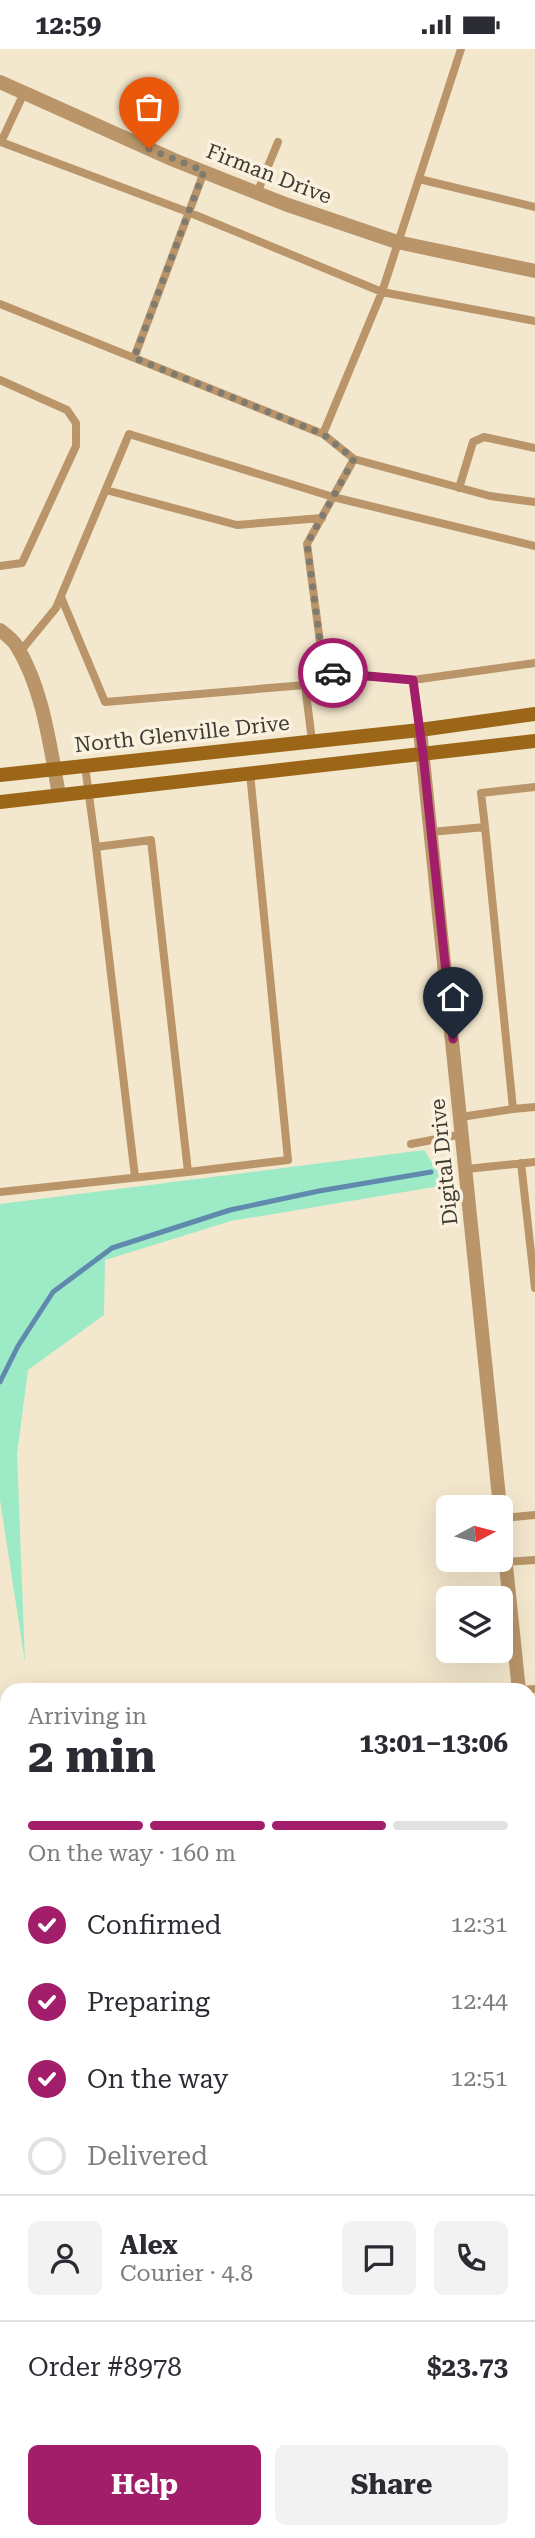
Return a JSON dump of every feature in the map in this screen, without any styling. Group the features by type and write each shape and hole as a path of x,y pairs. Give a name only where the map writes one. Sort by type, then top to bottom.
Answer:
{"street":[{"name":"Firman Drive","path":"0,82 257,193 397,242 535,271"},
{"path":"0,630 15,643 32,678 59,795"},
{"name":"North Glenville Drive","path":"0,775 420,730 535,714"},
{"name":"Digital Drive","path":"420,730 499,1495"},
{"path":"0,802 535,741"},
{"name":"Digital Drive","path":"507,1572 518,1683"}],"lane":[{"path":"323,434 382,292 461,49"},
{"path":"24,93 0,142 188,212 382,292 535,321"},
{"path":"257,193 278,142"},
{"path":"134,358 204,171"},
{"path":"419,179 535,207"},
{"path":"0,304 323,434 354,459 491,496 535,502"},
{"path":"0,380 67,410 76,423 76,446 22,563 1,569"},
{"path":"19,653 56,608 129,434 333,497 535,546"},
{"path":"459,488 473,442 484,437 535,448"},
{"path":"324,672 307,544 354,459"},
{"path":"106,490 237,525 322,518"},
{"path":"61,597 105,702 305,685 324,672 413,680 535,663"},
{"path":"413,680 420,730"},
{"path":"305,685 312,741"},
{"path":"85,766 135,1177"},
{"path":"0,1192 288,1160 250,773"},
{"path":"513,1109 481,793 535,787"},
{"path":"431,832 485,827"},
{"path":"96,847 151,840 188,1172"},
{"path":"461,1117 535,1107"},
{"path":"411,1144 463,1134"},
{"path":"466,1169 535,1162"},
{"path":"521,1163 535,1288"},
{"path":"513,1512 535,1515"},
{"path":"513,1562 535,1560"}],"shaded area":[{"path":"0,49 535,49 535,1683 0,1683"}],"green space":[{"path":"424,1150 446,1185 231,1221 105,1260 104,1315 28,1370 17,1454 25,1662 0,1500 0,1204"}],"waterway":[{"path":"0,1382 18,1346 53,1292 112,1248 230,1210 319,1191 431,1172"}],"way so far":[{"path":"149,149 204,171 134,358 323,434 354,459 307,544 324,672 333,673"}],"route":[{"path":"333,673 413,680 453,1039"}]}
